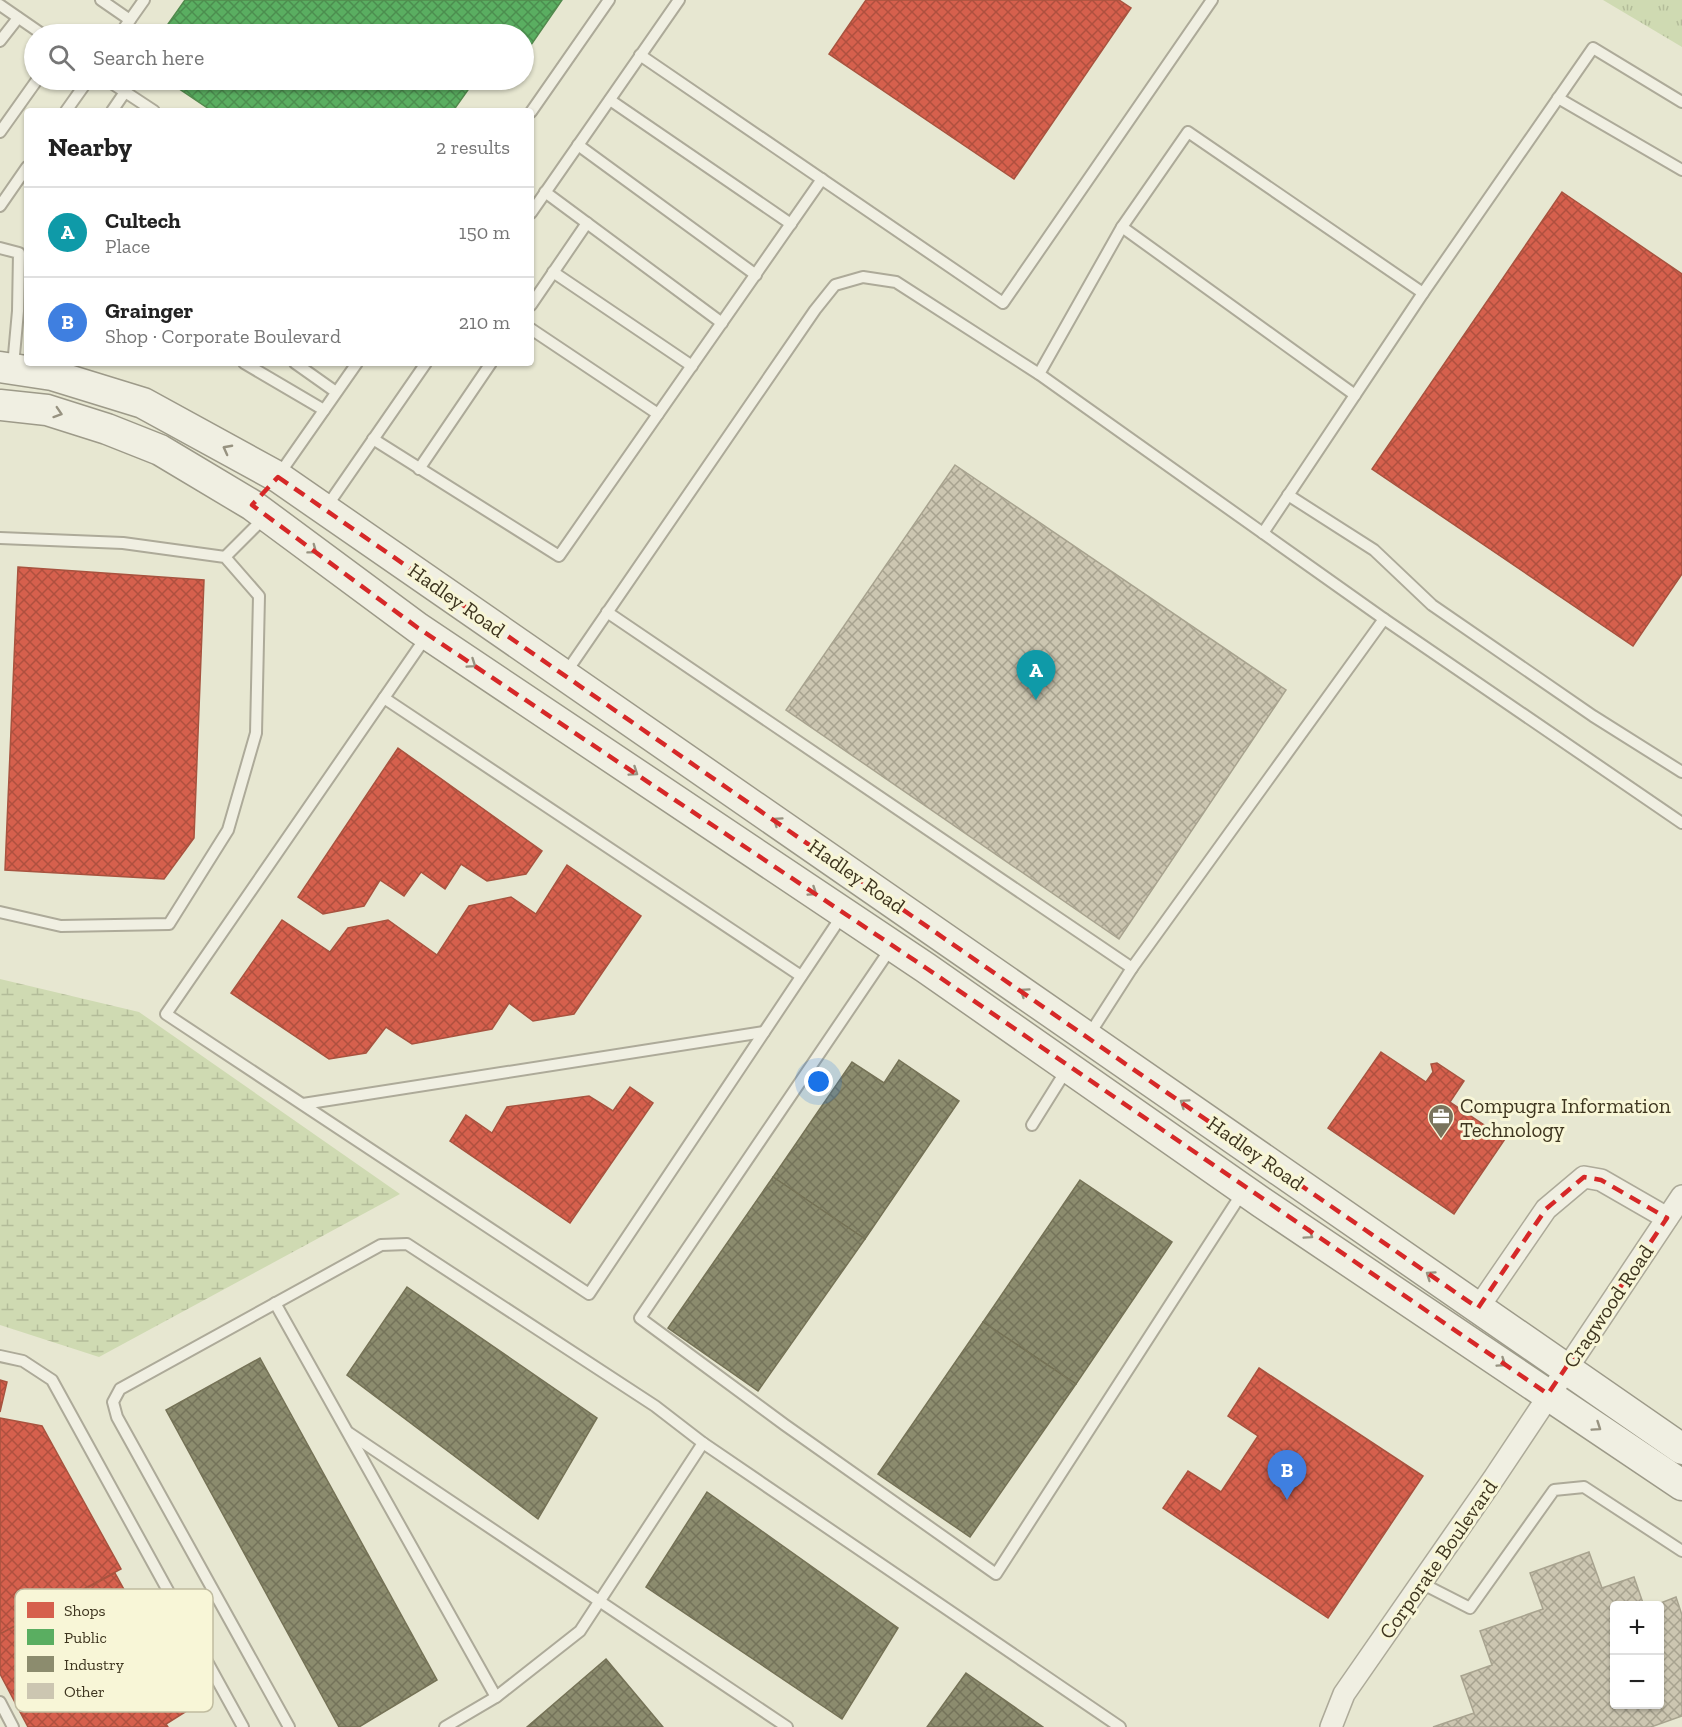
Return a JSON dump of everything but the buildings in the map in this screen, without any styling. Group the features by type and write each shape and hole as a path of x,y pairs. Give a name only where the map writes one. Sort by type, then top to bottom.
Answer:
{"main road":[{"name":"Hadley Road","path":"6,368 52,375 143,403 278,477 1089,1035 1682,1449"},
{"name":"Hadley Road","path":"0,405 47,410 118,433 160,450 259,510 428,635 844,912 1244,1190 1682,1485"},
{"path":"259,510 278,477"}],"street":[{"path":"1478,1308 1546,1209 1584,1177 1601,1180 1667,1218"},
{"name":"Cragwood Road","path":"1548,1394 1682,1196"},
{"name":"Corporate Boulevard","path":"1330,1727 1344,1694 1422,1583 1548,1394"}],"lane":[{"path":"101,0 130,20"},
{"path":"127,24 144,0"},
{"path":"534,108 609,0"},
{"path":"534,208 679,0"},
{"path":"640,55 1003,303 1212,0"},
{"path":"0,5 27,24"},
{"path":"0,41 18,18"},
{"path":"1263,533 1423,293 1593,48 1682,102"},
{"path":"0,132 30,90"},
{"path":"68,108 81,90"},
{"path":"122,90 149,108"},
{"path":"114,108 125,92"},
{"path":"1558,98 1682,170"},
{"path":"610,99 791,224"},
{"path":"1039,374 1122,227 1188,132 1423,293"},
{"path":"578,145 756,275"},
{"path":"0,206 24,172"},
{"path":"373,440 559,556 822,179"},
{"path":"545,192 722,323"},
{"path":"534,300 587,223"},
{"path":"1122,227 1355,395"},
{"path":"0,248 23,254 18,311 6,368"},
{"path":"553,272 692,366"},
{"path":"565,674 835,285 863,277 896,282 1039,374 1384,619 1682,823"},
{"path":"534,331 658,414"},
{"path":"249,366 324,410"},
{"path":"299,366 336,392"},
{"path":"278,477 355,366"},
{"path":"325,509 424,366"},
{"path":"420,469 489,366"},
{"path":"1288,495 1374,550 1432,605 1602,722 1682,772"},
{"path":"225,557 259,510"},
{"path":"0,538 123,543 225,557 259,596 256,733 228,830 169,924 61,927 0,912"},
{"path":"607,612 1132,968"},
{"path":"1089,1035 1132,968 1384,619"},
{"path":"428,635 166,1014 589,1293 844,912"},
{"path":"384,698 801,976"},
{"path":"893,946 639,1318 996,1574 1244,1190"},
{"path":"303,1104 764,1032"},
{"path":"1032,1125 1068,1067"},
{"path":"212,1589 117,1417 112,1402 120,1389 381,1245 407,1244 655,1406 703,1443 1120,1727"},
{"path":"275,1303 496,1697"},
{"path":"0,1356 22,1361 52,1380 167,1589"},
{"path":"349,1433 787,1727"},
{"path":"445,1727 496,1697 580,1631 703,1443"},
{"path":"1422,1583 1470,1608 1554,1490 1584,1487 1682,1551"},
{"path":"213,1590 289,1727"},
{"path":"213,1672 243,1727"},
{"path":"0,1702 14,1727"}],"highlighted area":[{"path":"278,477 1478,1308 1546,1209 1584,1177 1601,1180 1667,1218 1548,1394 926,968 418,628 252,505"}],"green space":[{"path":"1603,0 1682,0 1682,47"},
{"path":"0,979 139,1012 400,1194 99,1357 0,1325"}],"place":[{"name":"Cultech","path":"1036,700"},
{"name":"Compugra Information Technology","path":"1441,1140"},
{"name":"Grainger","path":"1287,1500"}]}
